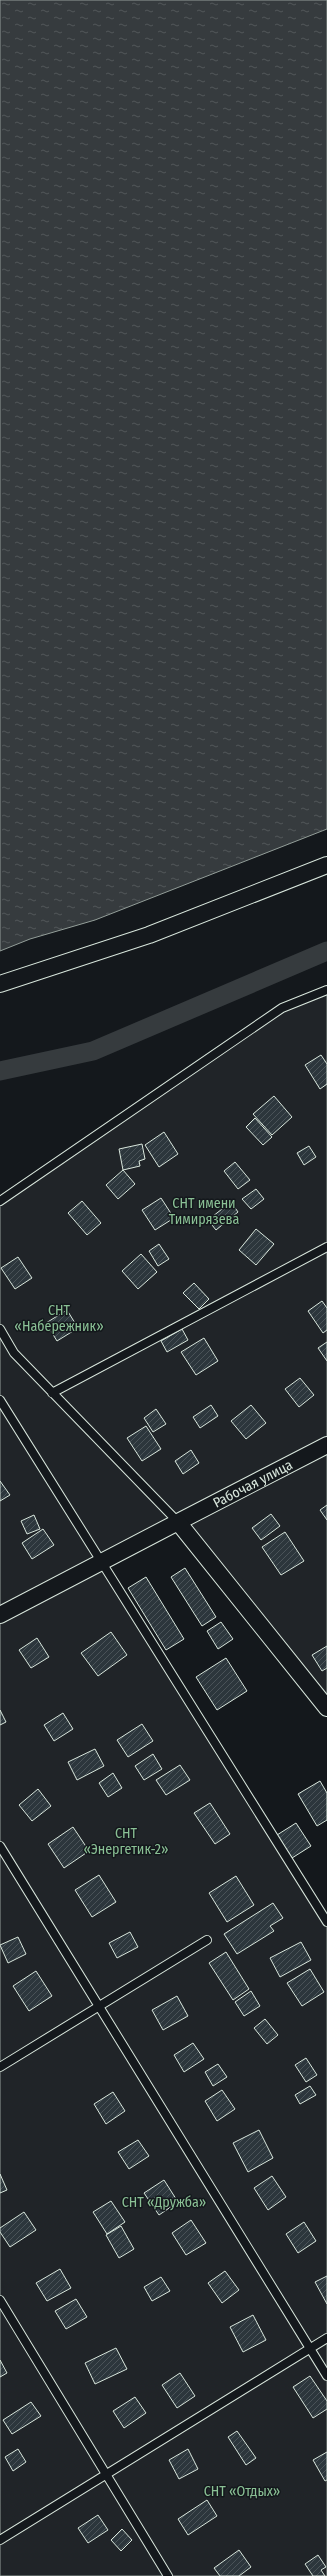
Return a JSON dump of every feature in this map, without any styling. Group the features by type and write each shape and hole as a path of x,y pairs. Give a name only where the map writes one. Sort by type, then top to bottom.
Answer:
{"street":[{"path":"0,984 149,935 327,865"},
{"name":"Рабочая улица","path":"0,1615 327,1444"},
{"path":"178,1522 327,1708"}],"lane":[{"path":"0,1201 282,1008 327,990"},
{"path":"52,1393 327,1247"},
{"path":"0,1329 14,1353 178,1522"},
{"path":"0,1400 327,1922"},
{"path":"0,1846 327,2376"},
{"path":"0,2067 207,1940"},
{"path":"0,2300 168,2576"},
{"path":"0,2540 327,2338"}],"green space":[{"path":"327,990 327,1708 179,1522 102,1562 327,1922 327,2576 0,2576 0,1201 282,1008"}],"water":[{"path":"0,0 327,0 327,829 95,920 30,939 0,951"}],"building":[{"path":"321,1055 327,1064 327,1084 320,1089 305,1065"},
{"path":"274,1096 292,1117 272,1135 253,1114"},
{"path":"255,1118 272,1137 263,1145 246,1127"},
{"path":"164,1132 178,1154 159,1167 145,1145"},
{"path":"142,1144 145,1159 139,1161 140,1166 123,1170 119,1149"},
{"path":"309,1146 316,1157 304,1165 297,1153"},
{"path":"235,1162 250,1180 238,1189 224,1171"},
{"path":"123,1170 135,1184 118,1199 106,1185"},
{"path":"256,1189 264,1199 251,1209 242,1199"},
{"path":"161,1198 174,1218 155,1230 142,1210"},
{"path":"82,1201 101,1223 87,1235 68,1213"},
{"path":"231,1202 238,1212 216,1230 208,1220"},
{"path":"256,1229 274,1244 256,1265 239,1250"},
{"path":"159,1244 169,1259 158,1266 149,1251"},
{"path":"141,1254 157,1272 138,1289 122,1271"},
{"path":"18,1257 32,1278 15,1289 1,1268"},
{"path":"194,1283 209,1299 199,1309 183,1293"},
{"path":"322,1301 327,1308 327,1330 323,1333 308,1311"},
{"path":"67,1310 78,1328 57,1341 46,1323"},
{"path":"182,1329 188,1340 167,1352 161,1341"},
{"path":"204,1338 218,1361 196,1375 181,1352"},
{"path":"327,1342 327,1361 318,1348"},
{"path":"300,1378 314,1395 299,1407 285,1389"},
{"path":"211,1405 218,1416 200,1428 193,1417"},
{"path":"251,1405 266,1423 246,1439 231,1421"},
{"path":"156,1409 166,1424 153,1432 144,1418"},
{"path":"146,1426 161,1449 142,1461 127,1438"},
{"path":"191,1450 199,1463 183,1474 175,1461"},
{"path":"0,1481 10,1495 0,1501"},
{"path":"327,1505 327,1520 320,1510"},
{"path":"271,1514 280,1526 261,1540 252,1528"},
{"path":"34,1515 40,1529 27,1534 21,1521"},
{"path":"43,1529 54,1545 32,1559 22,1543"},
{"path":"285,1532 304,1561 281,1575 262,1547"},
{"path":"185,1568 216,1617 202,1626 171,1577"},
{"path":"146,1577 184,1639 166,1650 128,1588"},
{"path":"221,1622 233,1639 218,1649 207,1631"},
{"path":"111,1632 127,1655 98,1676 81,1653"},
{"path":"37,1638 49,1657 31,1668 19,1650"},
{"path":"327,1646 327,1668 322,1671 312,1655"},
{"path":"226,1658 247,1691 217,1710 196,1677"},
{"path":"0,1710 6,1722 0,1725"},
{"path":"63,1713 73,1729 54,1741 44,1725"},
{"path":"142,1724 153,1741 128,1757 117,1740"},
{"path":"95,1749 104,1766 77,1780 68,1762"},
{"path":"153,1754 162,1769 144,1780 135,1766"},
{"path":"180,1765 190,1780 166,1795 156,1780"},
{"path":"113,1773 122,1788 108,1797 99,1783"},
{"path":"320,1781 327,1793 327,1820 317,1826 298,1794"},
{"path":"38,1789 51,1806 32,1821 19,1805"},
{"path":"210,1803 230,1834 215,1844 194,1813"},
{"path":"296,1823 311,1846 292,1858 277,1835"},
{"path":"73,1827 89,1851 64,1868 48,1844"},
{"path":"99,1875 116,1902 92,1917 75,1890"},
{"path":"236,1876 254,1905 227,1922 209,1893"},
{"path":"273,1903 283,1918 270,1926 274,1931 237,1954 224,1934"},
{"path":"130,1932 138,1947 117,1958 109,1943"},
{"path":"18,1937 26,1954 8,1963 0,1945"},
{"path":"301,1942 311,1960 280,1977 270,1958"},
{"path":"226,1952 249,1989 233,2000 209,1963"},
{"path":"310,1969 324,1992 302,2006 287,1983"},
{"path":"36,1971 52,1996 29,2011 13,1986"},
{"path":"251,1991 260,2006 244,2016 235,2002"},
{"path":"177,1996 188,2016 163,2030 152,2010"},
{"path":"265,2019 278,2035 267,2044 254,2028"},
{"path":"193,2043 204,2059 184,2072 174,2055"},
{"path":"306,2058 317,2075 306,2082 295,2065"},
{"path":"218,2064 227,2077 213,2086 205,2072"},
{"path":"310,2086 316,2095 300,2104 295,2095"},
{"path":"222,2090 235,2109 217,2121 205,2101"},
{"path":"113,2092 125,2111 106,2124 94,2104"},
{"path":"259,2130 273,2158 248,2172 233,2143"},
{"path":"138,2140 149,2156 129,2169 118,2152"},
{"path":"0,2174 7,2190 0,2193"},
{"path":"272,2176 286,2197 268,2210 254,2188"},
{"path":"164,2180 178,2202 159,2215 144,2193"},
{"path":"111,2201 125,2222 107,2234 93,2212"},
{"path":"24,2212 36,2230 10,2247 0,2232 0,2228"},
{"path":"191,2220 206,2243 186,2255 172,2233"},
{"path":"304,2222 316,2241 298,2253 286,2234"},
{"path":"121,2226 134,2249 119,2258 106,2235"},
{"path":"60,2269 71,2288 47,2301 36,2283"},
{"path":"225,2271 239,2290 222,2303 208,2283"},
{"path":"327,2276 327,2304 315,2282"},
{"path":"161,2277 170,2291 152,2301 144,2287"},
{"path":"76,2299 87,2317 66,2329 55,2311"},
{"path":"253,2315 266,2340 243,2352 230,2327"},
{"path":"116,2348 127,2369 95,2384 85,2363"},
{"path":"0,2360 7,2373 0,2377"},
{"path":"180,2373 195,2396 177,2408 162,2385"},
{"path":"310,2376 327,2401 327,2409 313,2418 293,2387"},
{"path":"135,2397 146,2413 124,2428 113,2411"},
{"path":"31,2402 41,2416 12,2434 3,2420"},
{"path":"237,2431 256,2458 246,2465 228,2437"},
{"path":"18,2449 26,2462 13,2471 5,2457"},
{"path":"188,2449 198,2469 179,2479 169,2460"},
{"path":"327,2452 327,2480 325,2481 313,2460"},
{"path":"207,2500 217,2516 188,2535 178,2519"},
{"path":"98,2515 108,2530 88,2543 78,2528"},
{"path":"122,2529 132,2540 121,2551 111,2540"},
{"path":"239,2550 251,2567 239,2576 220,2576 214,2568"},
{"path":"318,2555 326,2567 321,2570 325,2576 313,2576 305,2564"}],"waterway":[{"path":"0,1071 93,1051 327,951"}],"park label":[{"name":"СНТ имени Тимирязева","path":"204,1212"},
{"name":"СНТ «Набережник»","path":"59,1318"},
{"name":"СНТ «Энергетик-2»","path":"126,1842"},
{"name":"СНТ «Дружба»","path":"164,2202"},
{"name":"СНТ «Отдых»","path":"242,2491"}]}
